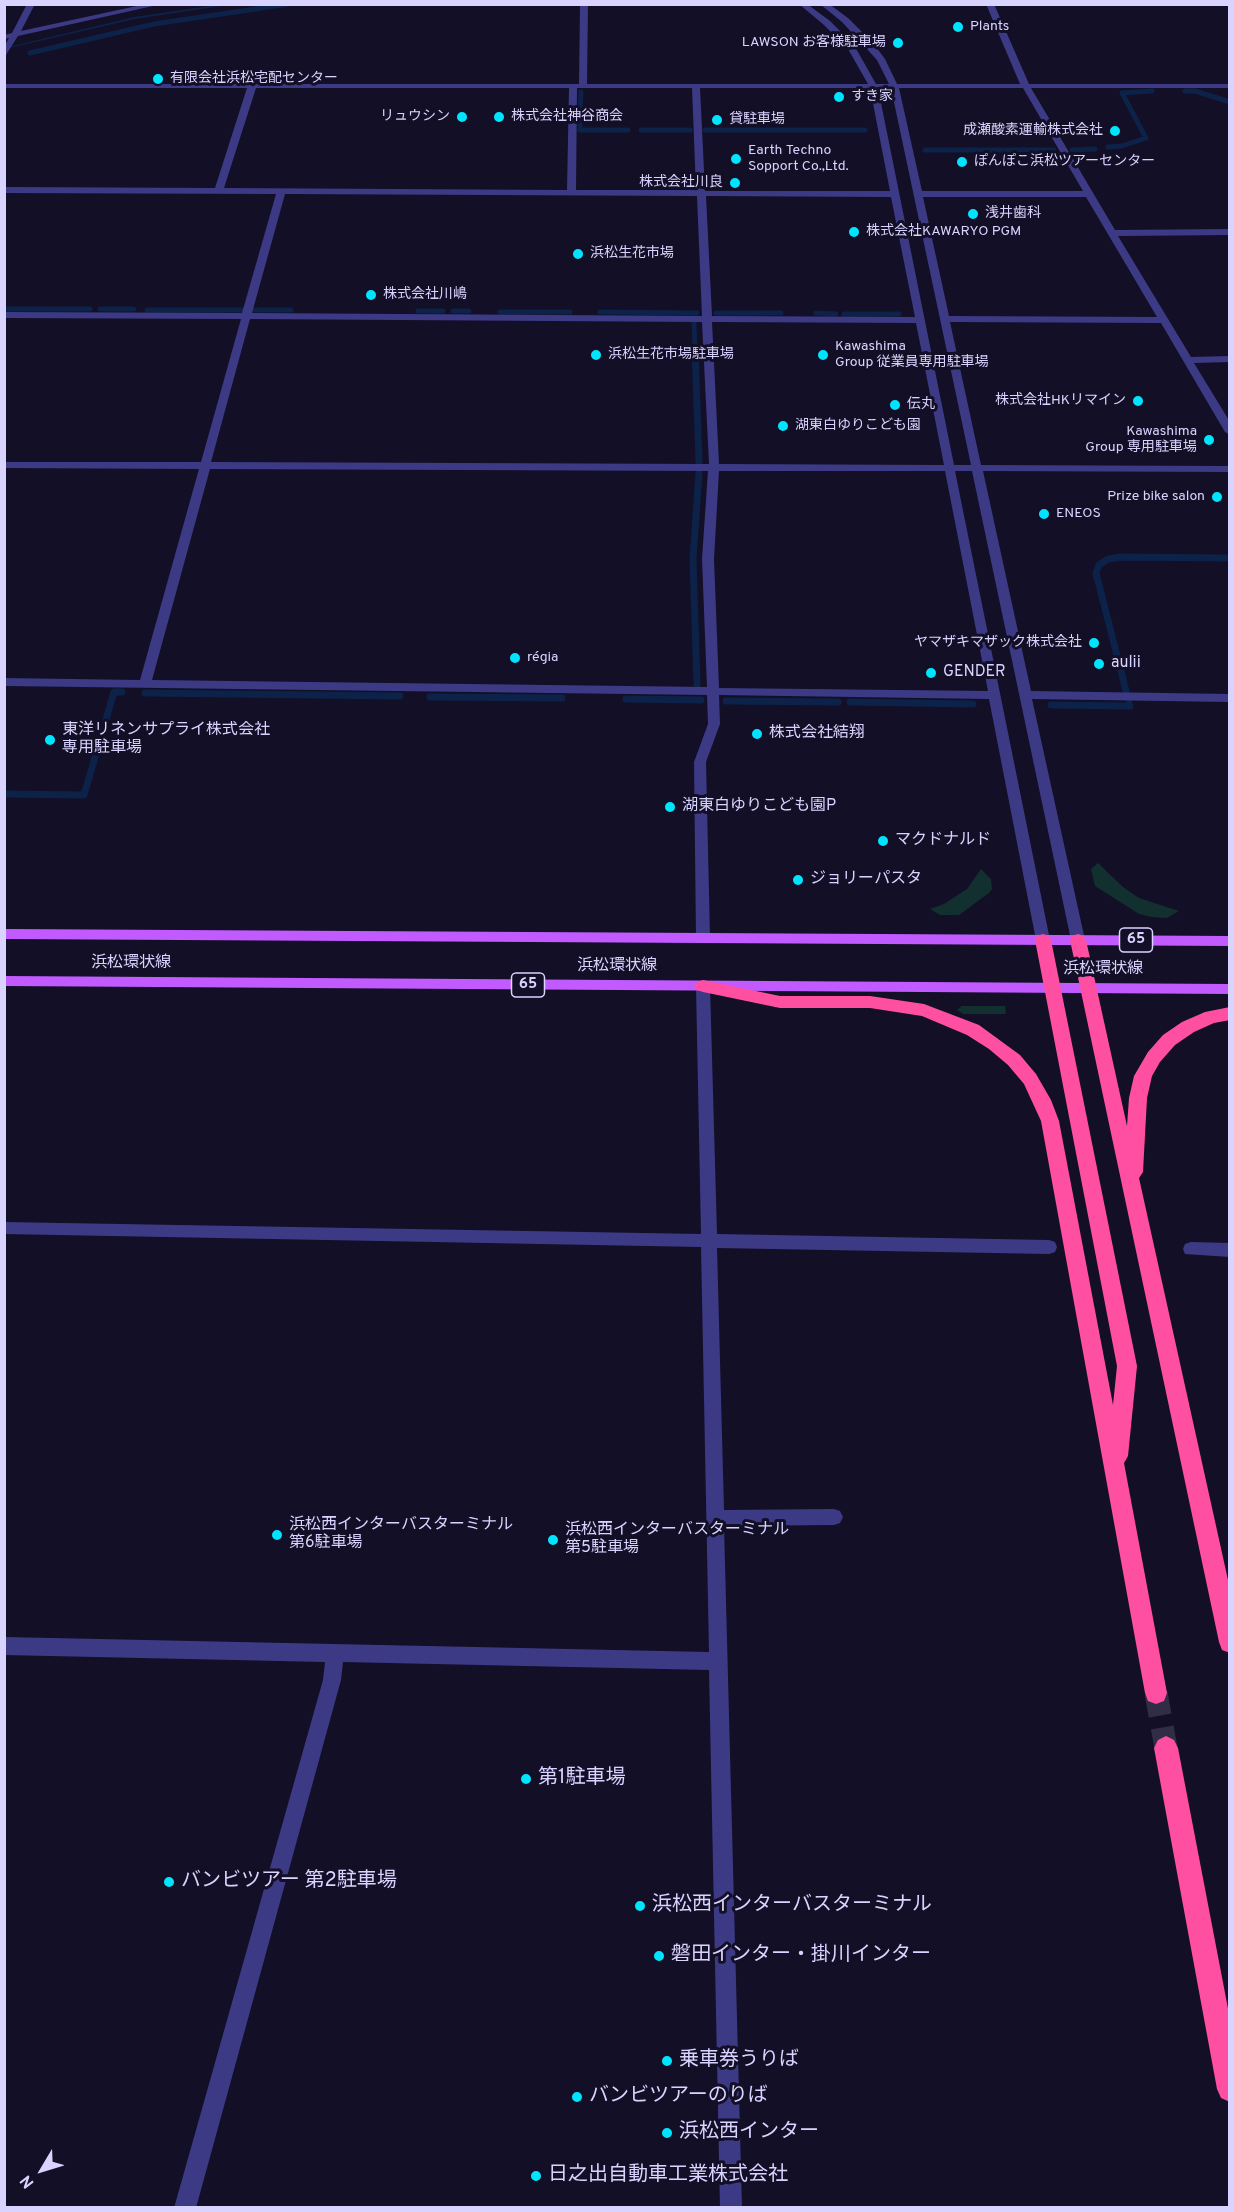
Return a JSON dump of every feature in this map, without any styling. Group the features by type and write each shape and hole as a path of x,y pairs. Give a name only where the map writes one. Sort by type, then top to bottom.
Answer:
{"highway":[{"path":"1043,940 1127,1366 1116,1478"},
{"path":"1078,940 1230,1642"},
{"path":"703,986 780,1002 870,1002 924,1010 973,1030 1014,1060 1030,1079 1042,1100 1050,1122 1156,1693"},
{"path":"1133,1195 1138,1098 1143,1076 1154,1057 1169,1040 1188,1027 1211,1017 1230,1013"},
{"path":"1166,1748 1230,2089"}],"main road":[{"name":"浜松環状線","path":"4,934 1230,941"},
{"name":"浜松環状線","path":"4,981 1230,989"}],"street":[{"path":"6,54 11,38 31,4"},
{"path":"11,38 159,4"},
{"path":"571,192 584,4"},
{"path":"802,4 827,23 851,47 874,87 1043,940"},
{"path":"823,4 845,20 870,45 895,87 1078,940"},
{"path":"990,4 1026,87 1230,432"},
{"path":"4,86 1230,86"},
{"path":"1210,86 1214,92 1221,95"},
{"path":"219,191 252,87"},
{"path":"696,87 714,467 708,559 714,724 700,762 703,937"},
{"path":"4,189 895,194"},
{"path":"146,683 281,191"},
{"path":"918,194 1089,194"},
{"path":"1112,234 1230,232"},
{"path":"4,315 920,320"},
{"path":"945,319 1163,320"},
{"path":"1187,360 1230,359"},
{"path":"4,465 1230,469"},
{"path":"4,682 994,695"},
{"path":"1026,695 1230,698"},
{"path":"703,986 731,2208"},
{"path":"4,1228 1049,1247"},
{"path":"1191,1250 1230,1250"},
{"path":"715,1518 834,1517"},
{"path":"4,1646 718,1661"},
{"path":"185,2208 332,1680 335,1653"}],"green space":[{"path":"1098,863 1123,887 1139,898 1179,911 1167,918 1139,914 1095,886 1091,869"},
{"path":"981,869 991,879 992,889 989,893 959,915 940,915 930,909 944,904 967,889"},
{"path":"962,1006 1005,1006 1006,1014 963,1014 957,1010"}],"water":[{"path":"228,5 135,19 4,48 134,17"}],"waterway":[{"path":"30,53 154,24 289,4"},
{"path":"1108,147 1122,146 1146,138 1122,93 1152,91"},
{"path":"1185,91 1195,91 1230,102"},
{"path":"580,111 581,92"},
{"path":"580,115 580,130 628,130"},
{"path":"641,130 690,130"},
{"path":"705,130 865,130"},
{"path":"1072,150 1095,149"},
{"path":"925,150 1054,150"},
{"path":"4,309 90,309"},
{"path":"100,309 134,309"},
{"path":"147,310 244,310"},
{"path":"252,310 291,310"},
{"path":"418,311 443,311"},
{"path":"453,311 469,311"},
{"path":"500,312 570,312"},
{"path":"600,312 697,313"},
{"path":"716,313 781,313"},
{"path":"816,313 836,314"},
{"path":"844,314 899,314"},
{"path":"694,323 695,351"},
{"path":"695,349 699,462"},
{"path":"697,684 693,559 699,473"},
{"path":"1126,691 1096,573 1099,565 1108,559 1121,557 1230,558"},
{"path":"4,794 84,795 114,692 122,692"},
{"path":"145,693 400,696"},
{"path":"430,697 562,698"},
{"path":"626,699 701,700"},
{"path":"726,701 838,702"},
{"path":"850,702 973,704"},
{"path":"1051,705 1130,706 1129,703"}],"tunnel":[{"path":"1156,1693 1166,1748"}],"place":[{"name":"Plants","path":"958,27"},
{"name":"LAWSON お客様駐車場","path":"898,43"},
{"name":"有限会社浜松宅配センター","path":"158,79"},
{"name":"すき家","path":"839,97"},
{"name":"リュウシン","path":"462,117"},
{"name":"株式会社神谷商会","path":"499,117"},
{"name":"貸駐車場","path":"717,120"},
{"name":"成瀬酸素運輸株式会社","path":"1115,131"},
{"name":"Earth Techno Sopport Co.,Ltd.","path":"736,159"},
{"name":"ぽんぽこ浜松ツアーセンター","path":"962,162"},
{"name":"株式会社川良","path":"735,183"},
{"name":"浅井歯科","path":"973,214"},
{"name":"株式会社KAWARYO PGM","path":"854,232"},
{"name":"浜松生花市場","path":"578,254"},
{"name":"株式会社川嶋","path":"371,295"},
{"name":"浜松生花市場駐車場","path":"596,355"},
{"name":"Kawashima Group 従業員専用駐車場","path":"823,355"},
{"name":"株式会社HKリマイン","path":"1138,401"},
{"name":"伝丸","path":"895,405"},
{"name":"湖東白ゆりこども園","path":"783,426"},
{"name":"Kawashima Group 専用駐車場","path":"1209,440"},
{"name":"Prize bike salon","path":"1217,497"},
{"name":"ENEOS","path":"1044,514"},
{"name":"ヤマザキマザック株式会社","path":"1094,643"},
{"name":"régia","path":"515,658"},
{"name":"aulii","path":"1099,664"},
{"name":"GENDER","path":"931,673"},
{"name":"株式会社結翔","path":"757,734"},
{"name":"東洋リネンサプライ株式会社 専用駐車場","path":"50,740"},
{"name":"湖東白ゆりこども園P","path":"670,807"},
{"name":"マクドナルド","path":"883,841"},
{"name":"ジョリーパスタ","path":"798,880"},
{"name":"浜松西インターバスターミナル 第6駐車場","path":"277,1535"},
{"name":"浜松西インターバスターミナル 第5駐車場","path":"553,1540"},
{"name":"第1駐車場","path":"526,1779"},
{"name":"バンビツアー 第2駐車場","path":"169,1882"},
{"name":"浜松西インターバスターミナル","path":"640,1906"},
{"name":"磐田インター・掛川インター","path":"659,1956"},
{"name":"乗車券うりば","path":"667,2061"},
{"name":"バンビツアーのりば","path":"577,2097"},
{"name":"浜松西インター","path":"667,2133"},
{"name":"日之出自動車工業株式会社","path":"536,2176"}]}
